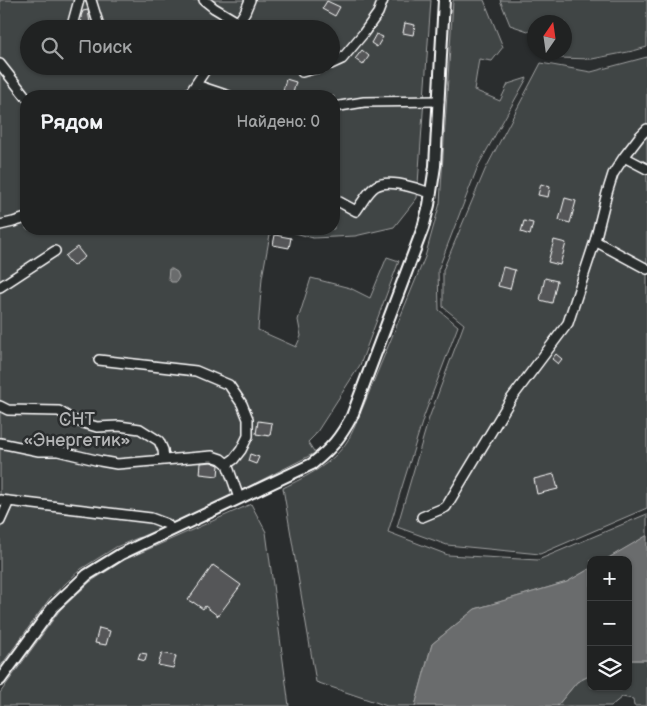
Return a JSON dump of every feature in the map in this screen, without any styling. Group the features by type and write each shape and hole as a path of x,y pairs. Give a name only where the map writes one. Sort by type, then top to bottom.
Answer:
{"main road":[{"path":"0,680 53,607 87,575 121,554 312,464 326,453 341,436 352,416 423,228 435,166 444,0"}],"street":[{"path":"73,20 79,0"},
{"path":"91,0 97,20"},
{"path":"204,0 229,20"},
{"path":"239,20 250,0"},
{"path":"340,60 363,34 378,13 383,0"},
{"path":"0,64 20,90"},
{"path":"192,90 202,75"},
{"path":"196,85 211,90"},
{"path":"340,106 364,102 439,101"},
{"path":"422,517 446,507 511,399 568,323 595,241 613,174 647,129"},
{"path":"624,157 647,169"},
{"path":"340,202 356,211 376,186 385,184 397,184 431,193"},
{"path":"0,225 20,220"},
{"path":"595,241 647,268"},
{"path":"0,286 55,251"},
{"path":"99,360 196,371 229,385 242,404 248,419 248,436 241,450 227,464"},
{"path":"0,406 8,410 59,412 73,420 97,426 119,426 140,429 159,441 164,450 164,460"},
{"path":"0,443 39,451 58,451 117,464 212,456 221,459 227,464 239,498"},
{"path":"0,521 5,501 150,518 167,524 171,530"}],"green space":[{"name":"СНТ «Энергетик»","path":"0,0 431,0 417,198 394,227 355,236 313,238 302,235 340,235 340,90 20,90 20,235 270,235 262,278 258,330 296,347 301,336 298,320 311,278 350,288 370,298 387,257 399,261 360,365 315,435 308,442 315,453 191,516 116,547 81,569 50,598 0,667"},
{"path":"453,0 484,0 503,47 492,61 479,59 474,90 500,101 508,84 527,78 478,166 438,270 439,310 458,326 424,416 388,532 448,555 538,560 647,514 647,536 612,556 587,556 587,570 567,582 475,609 432,644 415,706 387,706 316,682 283,488 327,463 348,440 425,257 440,203"},
{"path":"500,0 647,0 647,47 592,59 572,58 572,15 527,15 527,31 510,25"},
{"path":"647,57 647,508 540,554 447,545 397,527 429,418 464,324 443,307 443,270 485,170 541,63 591,72"},
{"path":"251,504 266,532 289,706 0,706 0,693 60,610 90,582 124,560"},
{"path":"632,660 647,660 647,706 634,706 633,699 622,697 611,706 557,706 577,682 587,677 587,691 632,691"}],"shaded area":[{"path":"169,269 177,272 179,277 176,282 171,282 168,278"},
{"path":"647,536 647,660 632,660 632,556 612,556"},
{"path":"587,570 587,677 577,682 557,706 415,706 432,644 475,609 567,582"}],"building":[{"path":"327,1 340,7 335,16 322,9"},
{"path":"88,10 90,20 82,20 83,11"},
{"path":"405,23 415,25 413,35 403,33"},
{"path":"376,34 383,37 377,47 371,43"},
{"path":"362,50 369,56 363,65 355,59"},
{"path":"286,79 296,82 294,90 283,90"},
{"path":"541,184 550,187 548,197 538,195"},
{"path":"565,198 576,201 570,223 559,220"},
{"path":"524,221 533,223 530,235 521,232"},
{"path":"275,235 291,238 289,248 273,245"},
{"path":"554,240 566,243 560,265 548,262"},
{"path":"77,247 85,257 73,266 65,256"},
{"path":"503,267 515,270 510,289 498,286"},
{"path":"545,278 557,281 552,303 540,300"},
{"path":"556,354 562,359 558,364 552,359"},
{"path":"258,421 272,423 270,436 256,434"},
{"path":"250,454 259,457 256,464 248,461"},
{"path":"211,462 219,465 218,476 200,474 201,463"},
{"path":"554,474 558,489 537,494 534,479"},
{"path":"213,565 241,585 218,616 205,606 203,609 188,600"},
{"path":"99,628 110,631 106,645 95,643"},
{"path":"140,653 147,654 145,661 138,659"},
{"path":"162,653 176,656 173,668 158,665"}]}
